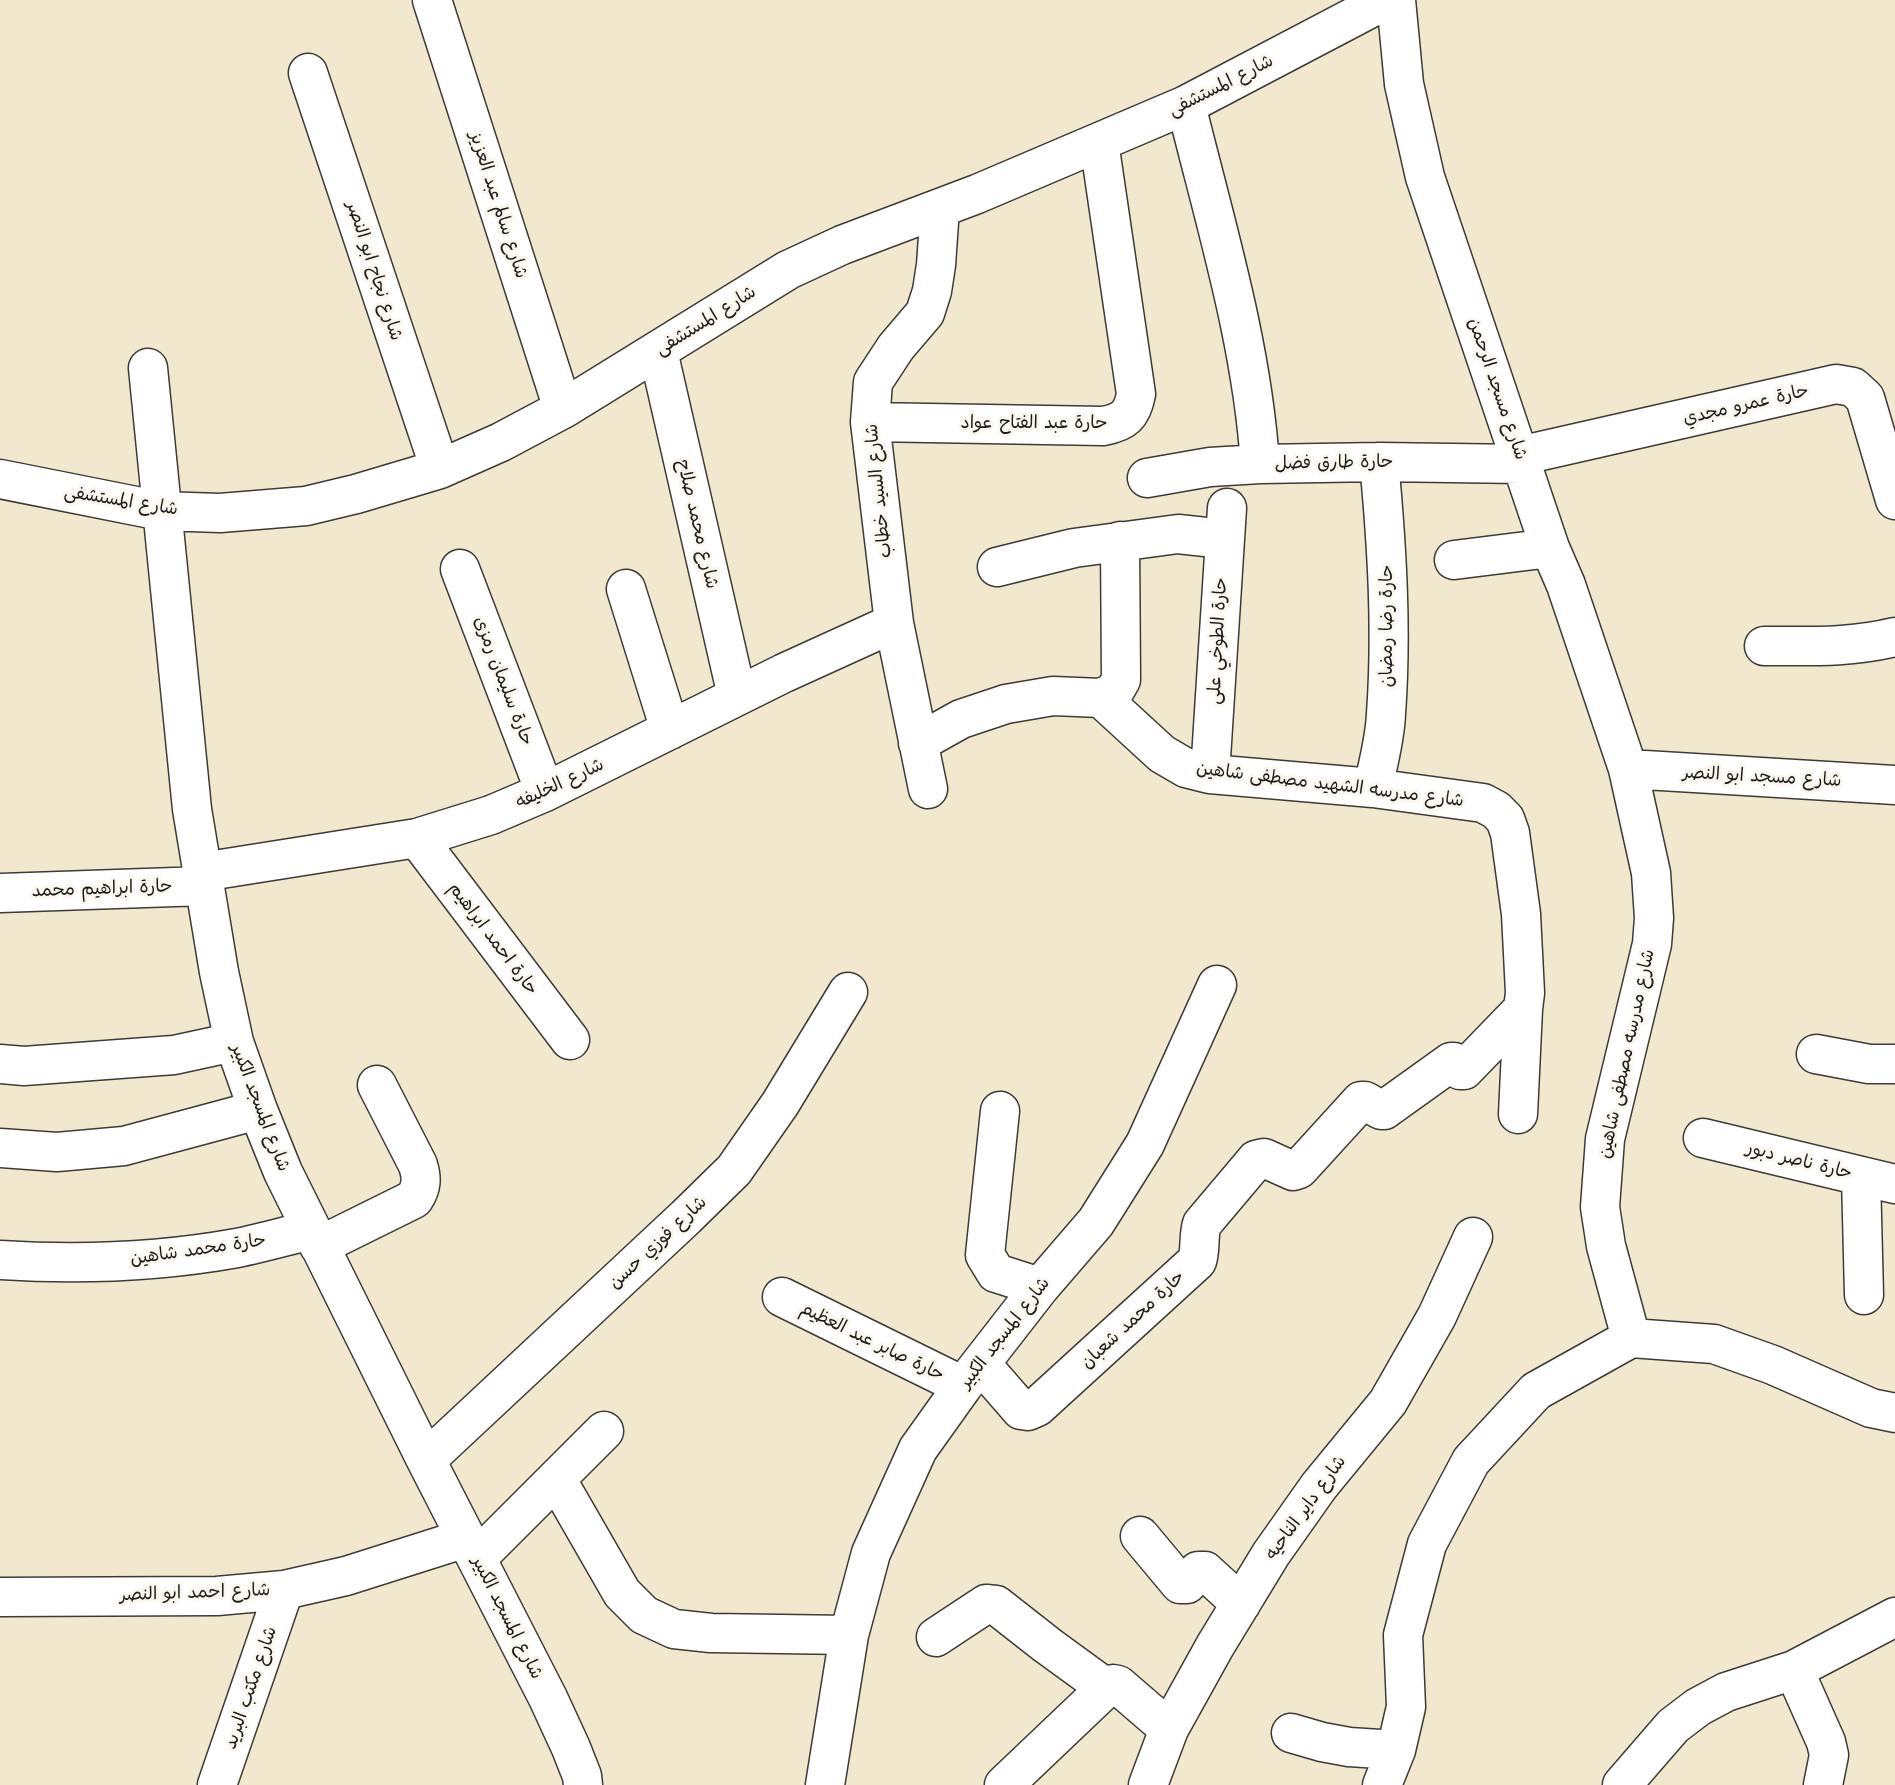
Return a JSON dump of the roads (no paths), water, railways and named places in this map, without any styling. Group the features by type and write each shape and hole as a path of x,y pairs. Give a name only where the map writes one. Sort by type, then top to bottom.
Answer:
{"street":[{"name":"شارع سالم عبد العزيز","path":"432,0 563,409"},
{"name":"شارع المستشفى","path":"0,479 162,511 220,513 306,506 440,469 501,442 563,409 788,270 842,245 940,208 1186,105 1386,0"},
{"name":"شارع مسجد الرحمن","path":"1396,0 1404,84 1425,177 1628,769"},
{"name":"شارع نجاح ابو النصر","path":"309,73 440,469"},
{"path":"1186,105 1242,332 1258,433 1260,464"},
{"name":"حارة عبد الفتاح عواد","path":"870,422 1103,426 1117,424 1132,411 1136,394 1099,142"},
{"name":"شارع السيد خطاب","path":"929,789 894,623 870,422 873,382 896,347 925,313 936,265 940,208"},
{"name":"شارع محمد صلاح","path":"657,351 737,696"},
{"name":"شارع المسجد الكبير","path":"148,368 192,809 219,972 234,1042 283,1172 548,1698 571,1748 583,1785"},
{"name":"حارة عمرو مجدي","path":"1521,460 1836,384 1853,387 1865,398 1887,444 1895,500"},
{"name":"حارة طارق فضل","path":"1147,478 1210,467 1260,464 1521,460"},
{"name":"حارة رضا رمضان","path":"1373,788 1386,717 1389,630 1387,546 1379,462"},
{"name":"حارة الطوخي على","path":"1120,541 1178,534 1226,523 1210,774"},
{"path":"918,743 961,719 1006,704 1053,696 1101,698 1114,692 1121,680 1120,541 1074,548 997,567"},
{"path":"1454,561 1550,548"},
{"name":"حارة سليمان رمزى","path":"460,569 545,792"},
{"path":"626,589 670,730"},
{"name":"شارع الخليفه","path":"203,879 417,838 491,815 545,792 737,696 894,623"},
{"path":"1763,646 1837,647 1895,637"},
{"name":"شارع مدرسه الشهيد مصطفى شاهين","path":"1101,698 1163,754 1186,768 1210,774 1373,788 1483,803 1496,810 1505,819 1510,833 1521,914 1525,993 1523,1009"},
{"name":"شارع مسجد ابو النصر","path":"1628,769 1885,779"},
{"name":"شارع مدرسه مصطفى شاهين","path":"1628,769 1651,873 1654,918 1652,944 1605,1139 1600,1208 1606,1246 1632,1338"},
{"name":"حارة احمد ابراهيم","path":"417,838 570,1040"},
{"name":"حارة ابراهيم محمد","path":"0,892 203,879"},
{"name":"شارع المسجد الكبير","path":"825,1785 849,1635 872,1553 918,1450 1040,1287 1096,1222 1145,1144 1217,985"},
{"name":"شارع فوزي حسن","path":"426,1460 677,1227 734,1170 780,1104 848,992"},
{"path":"1518,1114 1523,1009"},
{"name":"حارة محمد شعبان","path":"972,1375 1021,1410 1028,1411 1037,1407 1197,1261 1202,1224 1256,1160 1264,1158 1293,1171 1299,1169 1361,1101 1384,1110 1451,1062 1464,1070 1523,1009"},
{"path":"0,1064 24,1066 174,1055 234,1042"},
{"path":"1816,1054 1869,1063 1895,1064"},
{"name":"حارة محمد شاهين","path":"0,1260 45,1263 148,1260 315,1238 414,1199 420,1190 422,1177 377,1085"},
{"path":"0,1148 57,1152 124,1146 258,1110"},
{"path":"1000,1111 985,1255 996,1273 1040,1287"},
{"name":"حارة ناصر دبور","path":"1703,1138 1878,1181"},
{"path":"1864,1295 1878,1181"},
{"name":"شارع داير الناحيه","path":"1148,1785 1169,1729 1215,1646 1271,1554 1320,1486 1388,1402 1437,1316 1472,1237"},
{"name":"حارة صابر عبد العظيم","path":"782,1297 972,1375"},
{"path":"1382,1785 1396,1750 1406,1707 1403,1635 1427,1544 1471,1461 1536,1391 1632,1338 1714,1344 1773,1365 1871,1408 1895,1413"},
{"path":"472,1548 557,1480 604,1431"},
{"path":"557,1480 622,1594 644,1615 674,1629 711,1633 849,1635"},
{"path":"1140,1536 1180,1584 1187,1584 1198,1571 1205,1571 1241,1604"},
{"name":"شارع احمد ابو النصر","path":"0,1597 217,1596 284,1590 472,1548"},
{"name":"شارع مكتب البريد","path":"217,1785 284,1590"},
{"path":"936,1637 986,1604 996,1605 1106,1688"},
{"path":"1622,1785 1673,1726 1698,1707 1726,1692 1794,1670 1895,1617"},
{"path":"1794,1670 1826,1742 1829,1755 1823,1785"},
{"path":"1004,1785 1113,1684 1118,1685 1169,1729"},
{"path":"1291,1733 1349,1747 1396,1750"}]}
